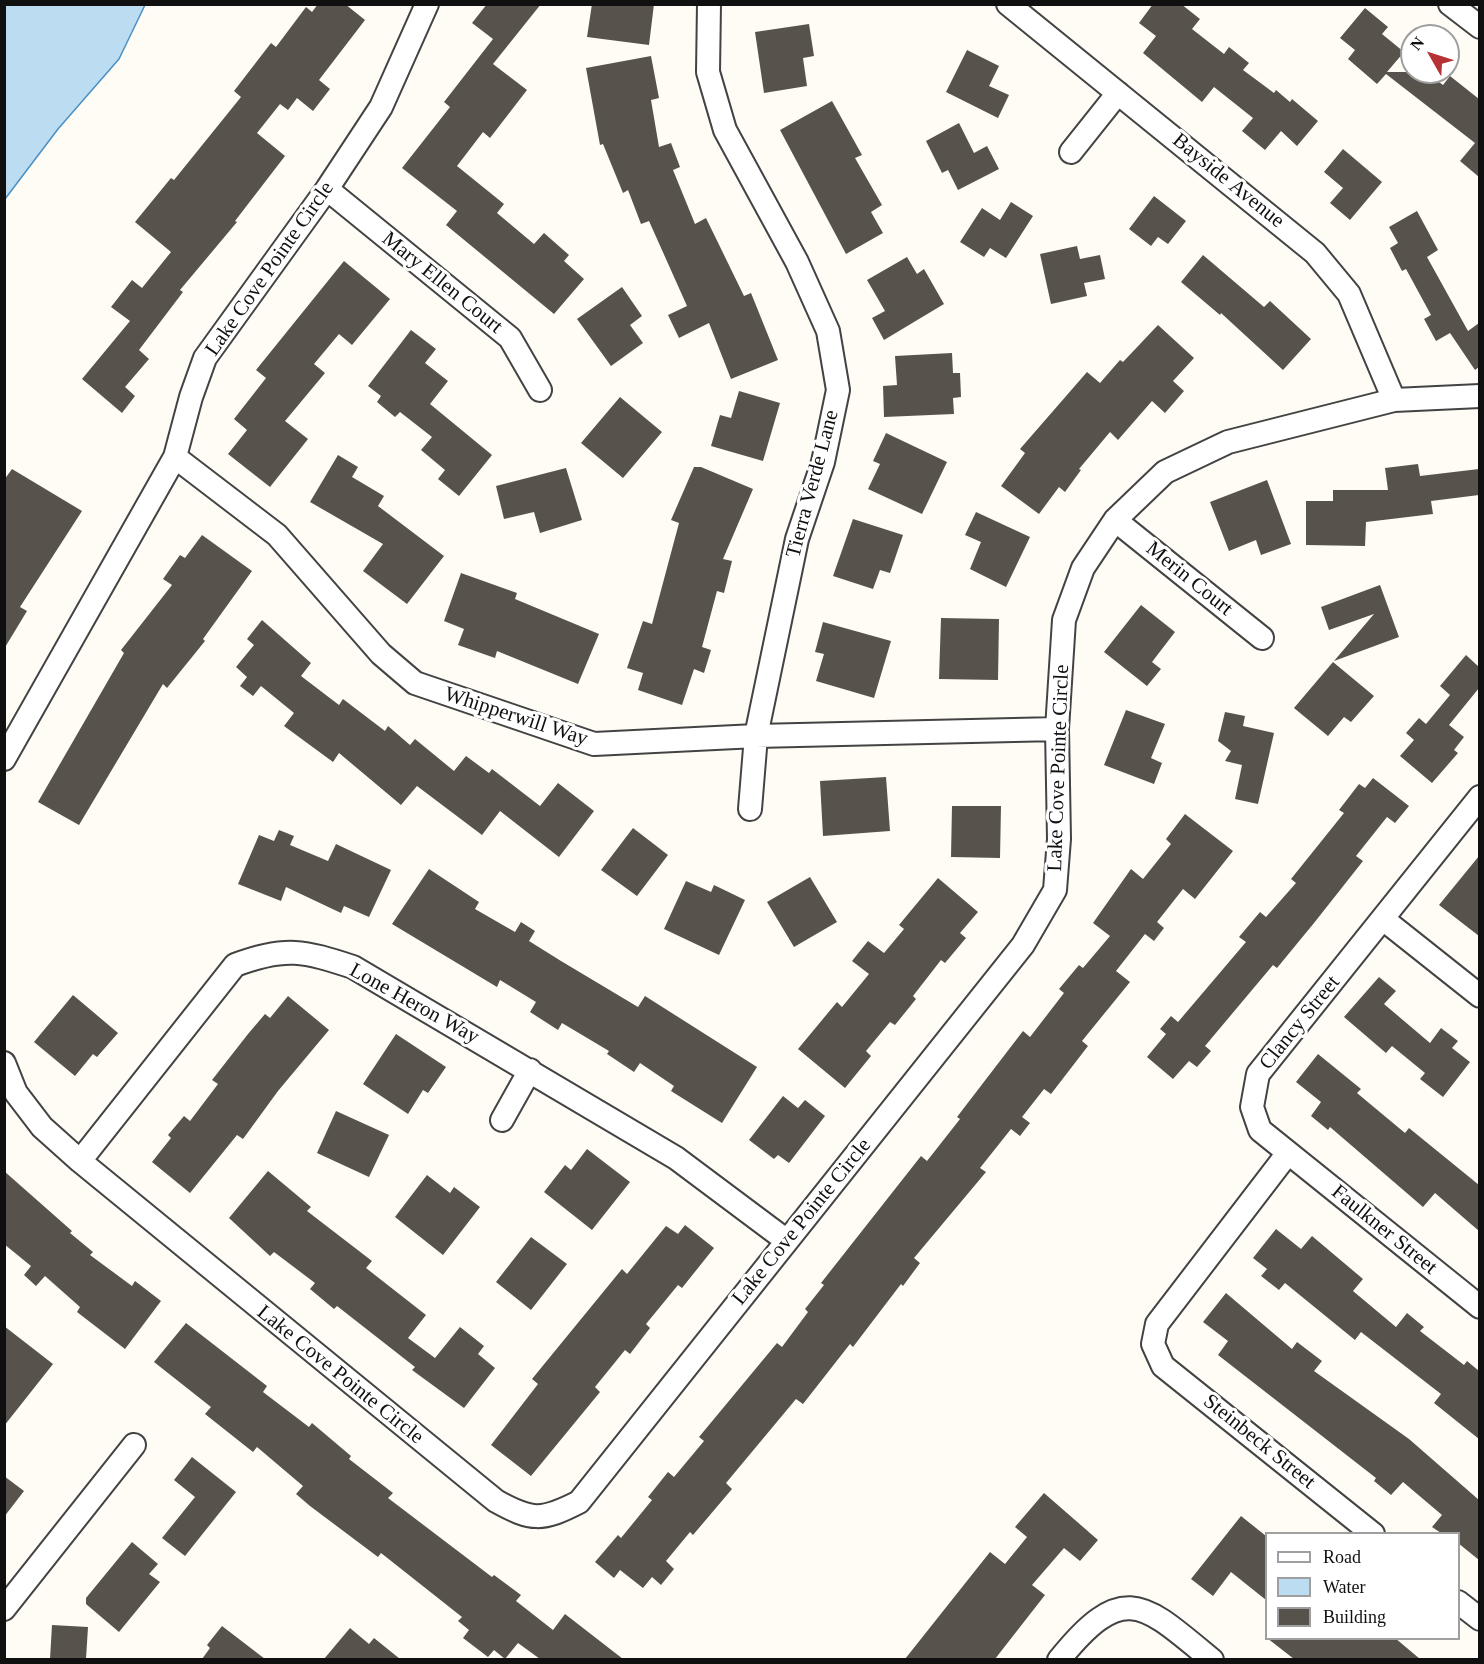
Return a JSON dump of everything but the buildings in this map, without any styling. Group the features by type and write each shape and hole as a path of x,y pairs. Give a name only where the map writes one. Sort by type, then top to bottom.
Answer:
{"street":[{"name":"Lake Cove Pointe Circle","path":"4,759 175,457 190,397 205,358 327,189 381,107 427,4"},
{"name":"Tierra Verde Lane","path":"709,4 708,72 725,130 797,262 828,331 838,390 823,462 797,539 756,736 750,809"},
{"name":"Bayside Avenue","path":"1008,4 1315,252 1349,294 1394,400"},
{"path":"1450,4 1477,20"},
{"path":"1071,152 1119,93"},
{"name":"Mary Ellen Court","path":"327,189 510,338 540,390"},
{"name":"Lake Cove Pointe Circle","path":"4,1063 16,1093 42,1127 80,1161 496,1501 524,1517 556,1513 579,1502 1023,945 1055,890 1059,839 1057,729 1064,620 1083,568 1115,520 1165,472 1228,442 1394,400 1479,396"},
{"name":"Whipperwill Way","path":"175,457 277,535 381,654 415,683 594,744 756,736 1057,729"},
{"name":"Merin Court","path":"1115,520 1262,638"},
{"name":"Clancy Street","path":"1288,1153 1260,1130 1252,1107 1258,1074 1479,797"},
{"path":"1383,919 1479,996"},
{"name":"Lone Heron Way","path":"80,1161 235,965 263,954 305,952 353,967 676,1158 787,1241"},
{"path":"502,1120 530,1071"},
{"name":"Faulkner Street","path":"1288,1153 1479,1307"},
{"name":"Steinbeck Street","path":"1288,1153 1157,1324 1154,1344 1163,1366 1372,1532"},
{"path":"4,1610 134,1445"},
{"path":"1460,1604 1479,1619"},
{"path":"1059,1659 1083,1629 1106,1614 1131,1607 1152,1613 1212,1659"}],"water":[{"path":"5,4 145,5 119,59 58,129 5,199"}]}
